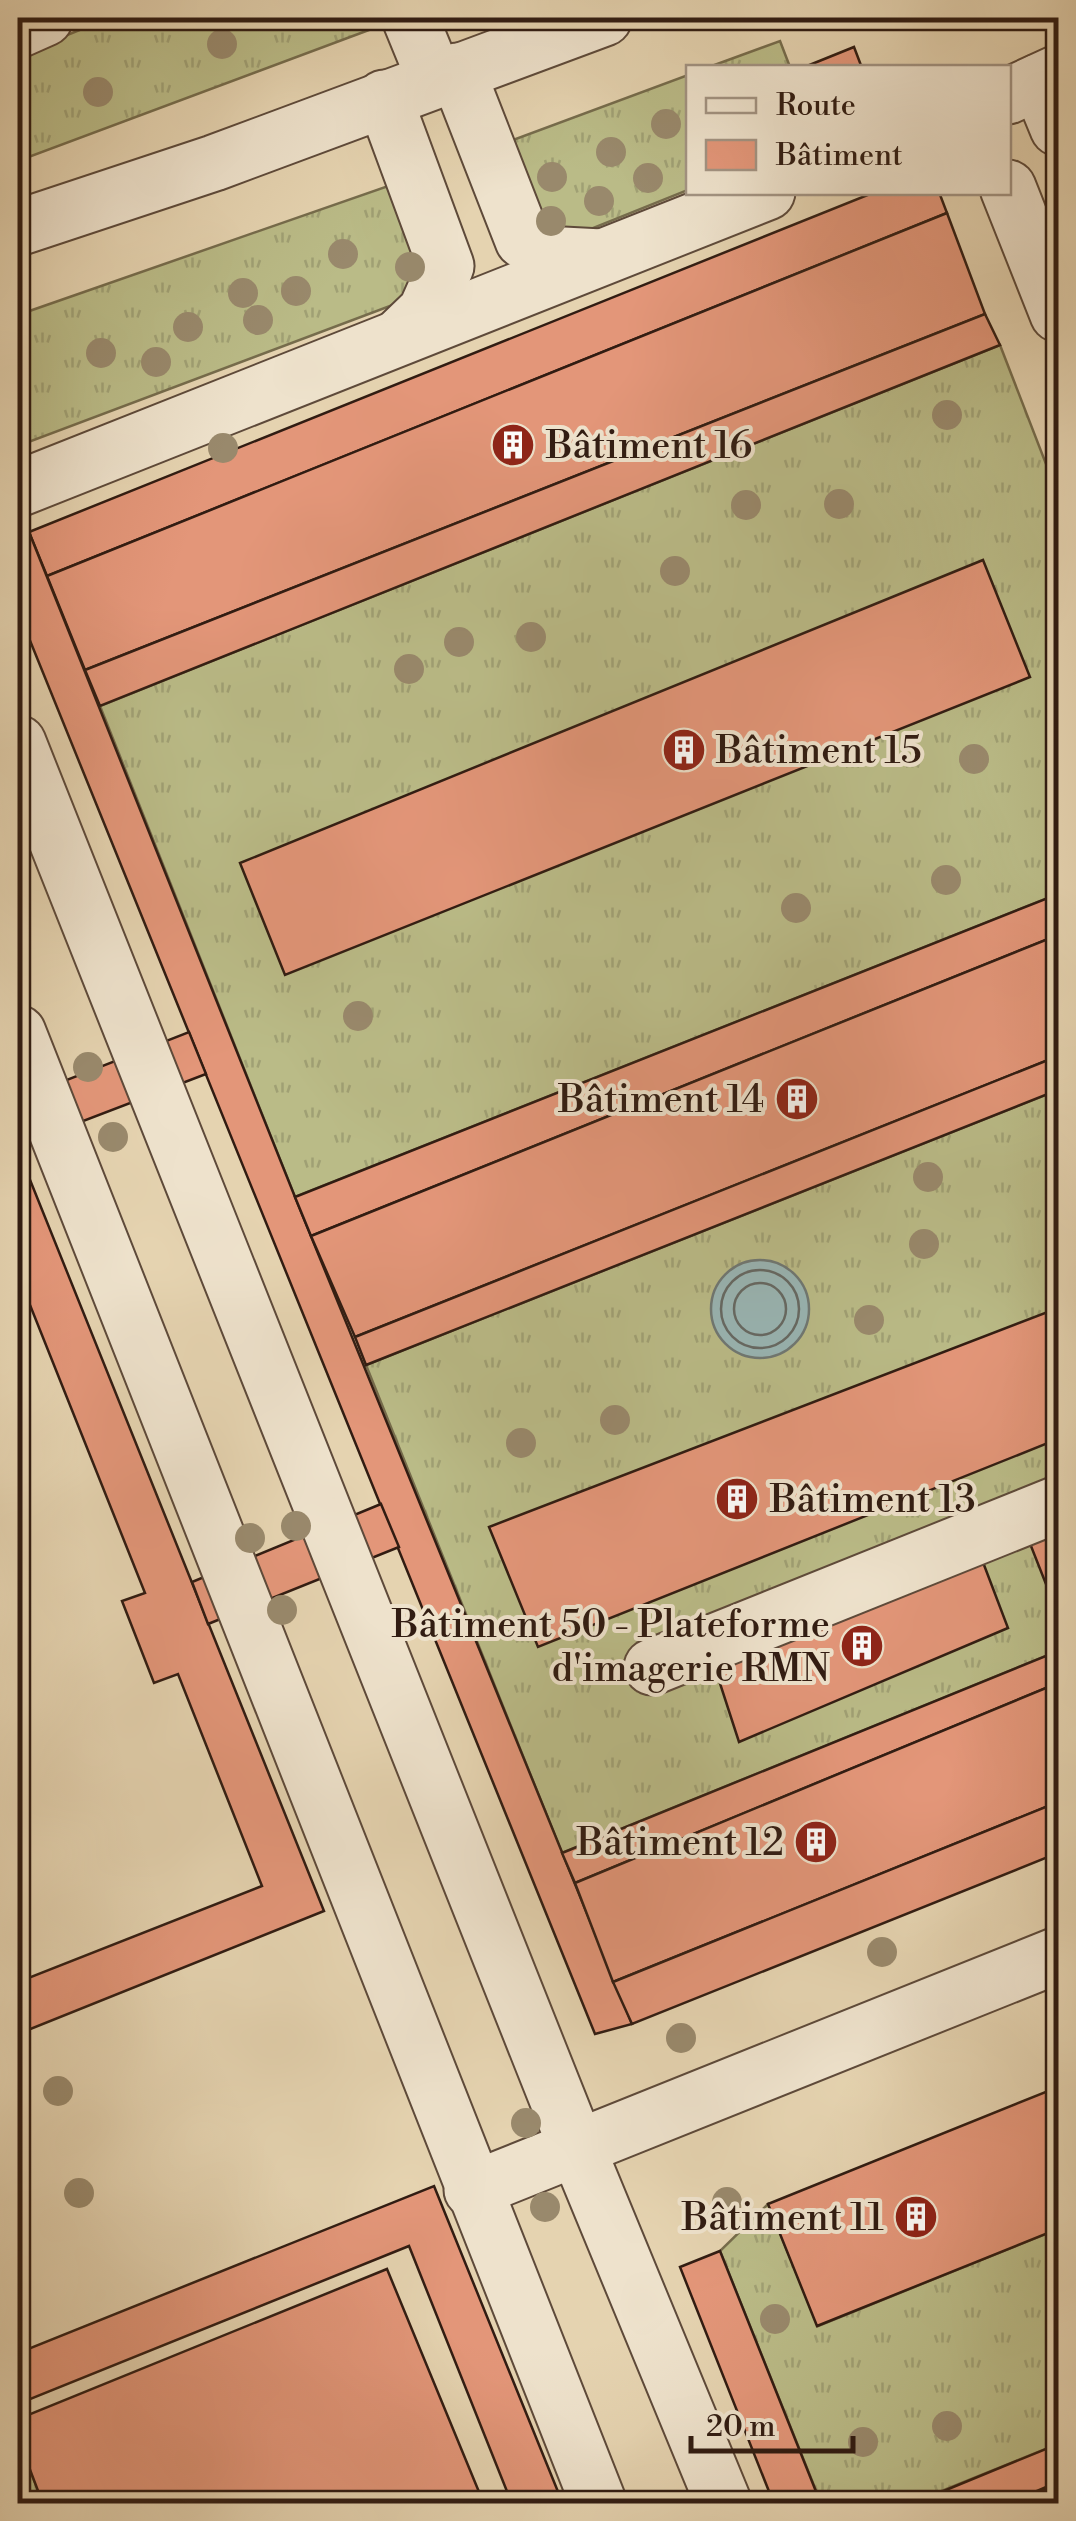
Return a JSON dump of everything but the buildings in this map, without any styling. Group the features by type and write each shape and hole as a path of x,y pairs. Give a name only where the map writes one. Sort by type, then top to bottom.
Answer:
{"street":[{"path":"18,30 45,18"},
{"path":"410,18 446,75 523,240 544,254 604,256"},
{"path":"18,228 214,163 446,75 520,32 604,18"},
{"path":"384,98 446,266 426,311 400,337"},
{"path":"424,206 442,219 480,210 490,201 498,180"},
{"path":"18,489 759,195"},
{"path":"1011,195 1058,314"},
{"path":"18,742 578,2148 724,2504"},
{"path":"18,1033 598,2504"},
{"path":"652,1667 1058,1504"},
{"path":"472,2190 1058,1954"}],"green space":[{"path":"109,18 382,18 385,24 18,161 18,55"},
{"path":"780,41 789,65 714,65"},
{"path":"686,76 686,191 571,237 532,218 505,143"},
{"path":"391,185 421,262 406,300 18,446 18,315"},
{"path":"1000,345 1058,495 1058,894 295,1197 100,706"},
{"path":"1058,1090 1058,1651 562,1853 366,1365"},
{"path":"768,2204 818,2326 1058,2229 1058,2444 912,2503 821,2503 720,2251"},
{"path":"22,2450 43,2503 18,2504 18,2452"}],"water":[{"path":"760,1260 779,1264 794,1275 805,1290 809,1309 805,1328 794,1343 779,1354 760,1358 741,1354 726,1343 715,1328 711,1309 715,1290 726,1275 741,1264"}],"place":[{"name":"Bâtiment 16","path":"513,445"},
{"name":"Bâtiment 15","path":"684,750"},
{"name":"Bâtiment 14","path":"797,1099"},
{"name":"Bâtiment 13","path":"737,1499"},
{"name":"Bâtiment 50 - Plateforme d'imagerie RMN","path":"862,1646"},
{"name":"Bâtiment 12","path":"816,1842"},
{"name":"Bâtiment 11","path":"916,2217"}]}
